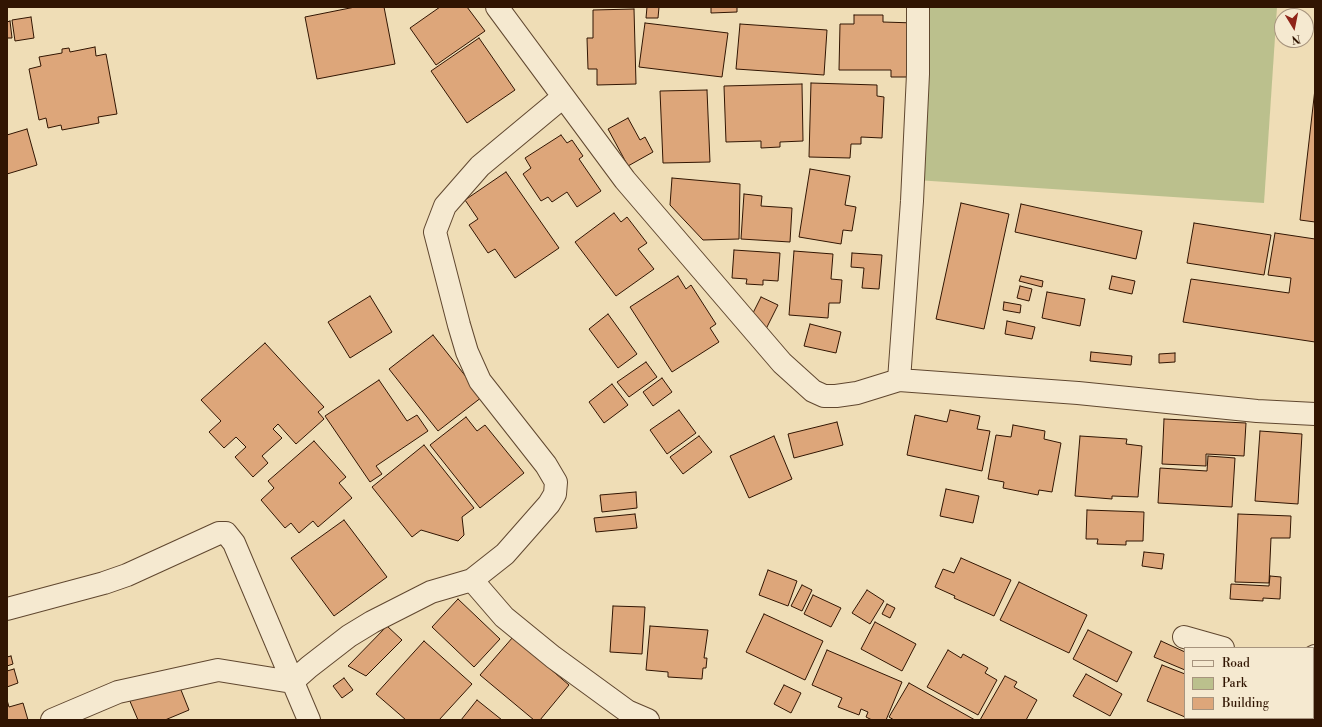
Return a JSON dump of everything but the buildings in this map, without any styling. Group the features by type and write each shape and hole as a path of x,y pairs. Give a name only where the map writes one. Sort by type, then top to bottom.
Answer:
{"street":[{"path":"497,7 625,180 782,363 813,391 824,396 836,396 857,393 899,380 1023,388 1257,411 1315,414"},
{"path":"899,380 912,201 918,74 918,7"},
{"path":"292,682 309,666 349,636 372,622 431,592 472,580 505,554 549,504 555,494 556,482 546,465 480,381 467,352 435,232 444,206 480,166 563,97"},
{"path":"7,609 104,583 127,575 219,533 226,533 234,543 308,720"},
{"path":"472,580 504,617 624,716 648,720"},
{"path":"1184,637 1219,647"},
{"path":"52,720 118,692 218,670 292,682"}],"green space":[{"path":"928,7 1277,7 1274,8 1274,48 1264,203 916,180"}]}
